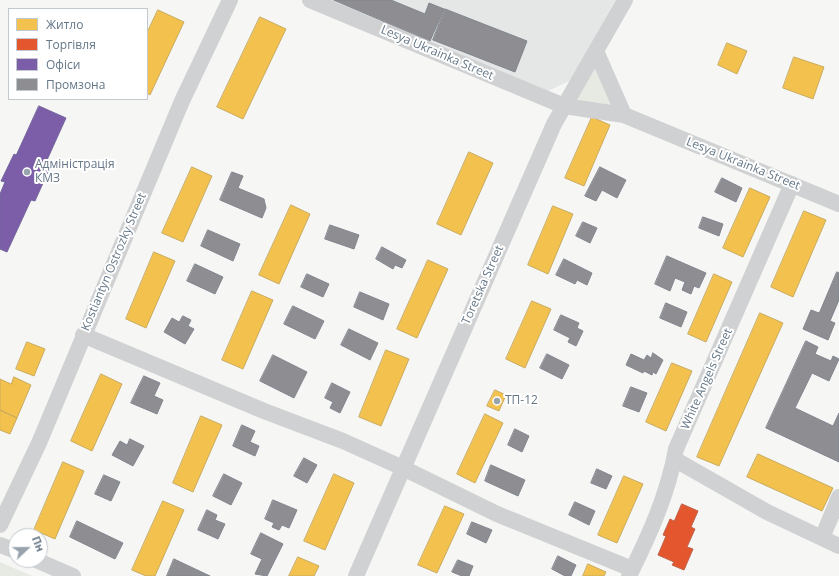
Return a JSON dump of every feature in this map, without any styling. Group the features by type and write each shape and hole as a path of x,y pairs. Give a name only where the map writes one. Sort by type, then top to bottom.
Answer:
{"street":[{"name":"Kostiantyn Ostrozky Street","path":"0,525 39,443 182,101 230,0"},
{"name":"Lesya Ukrainka Street","path":"310,0 564,106 624,115 839,204"},
{"name":"Toretska Street","path":"356,576 554,124 624,0"},
{"path":"596,51 624,115"},
{"name":"White Angels Street","path":"630,573 644,546 671,477 676,449 792,184"},
{"path":"83,335 264,411 343,441 403,468 497,514 630,573"},
{"path":"674,459 767,512 839,546"},
{"path":"822,538 839,497"},
{"path":"48,565 73,576"}],"shaded area":[{"path":"330,0 615,0 571,80 548,91"},
{"path":"596,67 614,107 574,103"},
{"path":"0,562 8,566 8,568 14,568 32,576 0,576"}],"building: Житло":[{"path":"158,10 184,22 150,95 148,94 148,31"},
{"path":"260,17 286,29 243,119 217,107"},
{"path":"727,43 747,51 737,74 718,65"},
{"path":"794,57 824,67 813,99 783,88"},
{"path":"592,117 610,125 584,186 565,178"},
{"path":"469,152 493,163 461,235 437,224"},
{"path":"192,167 212,176 183,242 162,233"},
{"path":"750,188 770,197 743,257 723,248"},
{"path":"291,205 310,214 279,284 259,275"},
{"path":"553,206 573,214 548,274 528,265"},
{"path":"804,211 826,220 793,297 771,287"},
{"path":"154,252 175,261 146,328 126,319"},
{"path":"428,260 448,269 417,338 397,329"},
{"path":"714,274 732,282 706,342 688,334"},
{"path":"252,291 273,300 243,369 222,360"},
{"path":"532,301 551,309 525,368 506,359"},
{"path":"760,313 783,323 719,466 697,457"},
{"path":"27,342 45,349 34,376 16,369"},
{"path":"386,350 409,359 381,426 359,417"},
{"path":"672,363 692,371 666,431 646,422"},
{"path":"101,374 122,384 92,451 71,441"},
{"path":"14,377 31,385 17,418 0,410 0,379 11,384"},
{"name":"ТП-12","path":"495,390 506,395 499,411 487,406"},
{"path":"0,410 17,418 10,434 0,430"},
{"path":"485,414 503,423 475,483 457,474"},
{"path":"201,416 222,425 193,492 173,483"},
{"path":"758,454 833,488 822,511 747,477"},
{"path":"63,462 84,471 55,539 48,536 48,528 35,528"},
{"path":"334,474 354,483 325,550 304,541"},
{"path":"624,476 643,484 617,543 598,535"},
{"path":"163,501 184,510 155,576 146,576 132,570"},
{"path":"445,506 464,514 437,573 418,565"},
{"path":"298,557 319,566 314,576 289,576"},
{"path":"588,564 606,572 604,576 583,576"}],"building: Торгівля":[{"path":"682,504 698,511 691,527 695,529 687,547 693,549 684,570 672,565 674,562 658,555 666,536 663,535 670,519 674,521"}],"building: Офіси":[{"name":"Адміністрація КМЗ","path":"39,106 66,118 47,160 52,163 35,201 31,200 7,252 0,249 0,194 5,182 1,181 14,154 16,155"}],"building: Промзона":[{"path":"334,0 391,0 425,14 429,3 444,9 430,41"},
{"path":"445,9 527,41 515,72 433,40"},
{"path":"600,167 626,180 617,198 602,190 596,201 585,196"},
{"path":"232,172 243,176 238,188 264,199 266,208 262,218 220,200"},
{"path":"722,178 742,188 736,202 715,192"},
{"path":"703,217 723,224 719,236 699,228"},
{"path":"583,222 597,228 590,243 576,236"},
{"path":"330,225 359,235 354,249 325,239"},
{"path":"208,230 240,244 233,261 201,246"},
{"path":"382,247 406,260 402,268 395,265 393,269 376,259"},
{"path":"667,256 706,273 699,288 694,286 691,294 682,290 685,282 675,278 670,291 655,284"},
{"path":"564,259 592,273 587,285 577,280 575,284 556,275"},
{"path":"195,264 223,277 215,294 187,281"},
{"path":"837,272 839,273 839,300 830,321 835,323 828,340 803,329 811,310 819,313"},
{"path":"307,274 329,284 323,297 301,287"},
{"path":"360,292 389,304 383,320 354,307"},
{"path":"666,303 687,312 681,327 660,318"},
{"path":"293,306 324,321 315,339 284,324"},
{"path":"561,315 579,323 577,328 583,331 576,346 568,342 570,338 554,330"},
{"path":"183,316 191,320 188,326 194,329 185,344 164,332 172,318 179,322"},
{"path":"349,329 378,343 370,360 341,345"},
{"path":"806,341 818,347 815,354 831,361 833,356 839,359 829,381 812,373 795,408 833,426 839,413 839,462 766,428"},
{"path":"653,353 663,360 656,374 653,372 652,375 644,371 643,373 626,365 631,354 644,360 647,355 651,358"},
{"path":"547,354 569,365 562,379 540,368"},
{"path":"273,355 307,372 294,398 260,381"},
{"path":"144,376 160,383 154,396 163,400 157,414 131,403"},
{"path":"332,383 350,392 340,413 330,408 333,402 325,398"},
{"path":"631,387 647,393 639,412 623,406"},
{"path":"242,425 255,431 250,442 259,446 255,456 233,446"},
{"path":"515,429 529,436 522,452 508,445"},
{"path":"130,439 144,446 133,466 112,455 120,441 127,445"},
{"path":"304,458 317,465 307,483 294,476"},
{"path":"491,465 525,480 518,496 485,481"},
{"path":"597,469 612,476 606,489 591,483"},
{"path":"224,474 242,483 231,505 213,496"},
{"path":"104,475 120,482 111,501 95,494"},
{"path":"273,500 297,510 289,528 282,525 279,530 272,527 274,523 265,519"},
{"path":"575,502 595,511 589,525 569,515"},
{"path":"207,510 217,515 215,520 225,524 218,539 198,530"},
{"path":"77,521 123,543 115,559 70,537"},
{"path":"472,522 492,530 486,543 467,534"},
{"path":"261,533 283,544 267,576 255,574 262,559 251,554"},
{"path":"558,556 576,565 571,576 565,576 552,569"},
{"path":"174,559 210,576 167,576"},
{"path":"458,560 473,566 469,576 462,576 452,572"}],"place":[{"name":"Адміністрація КМЗ","path":"27,172"},
{"name":"ТП-12","path":"497,401"}]}
